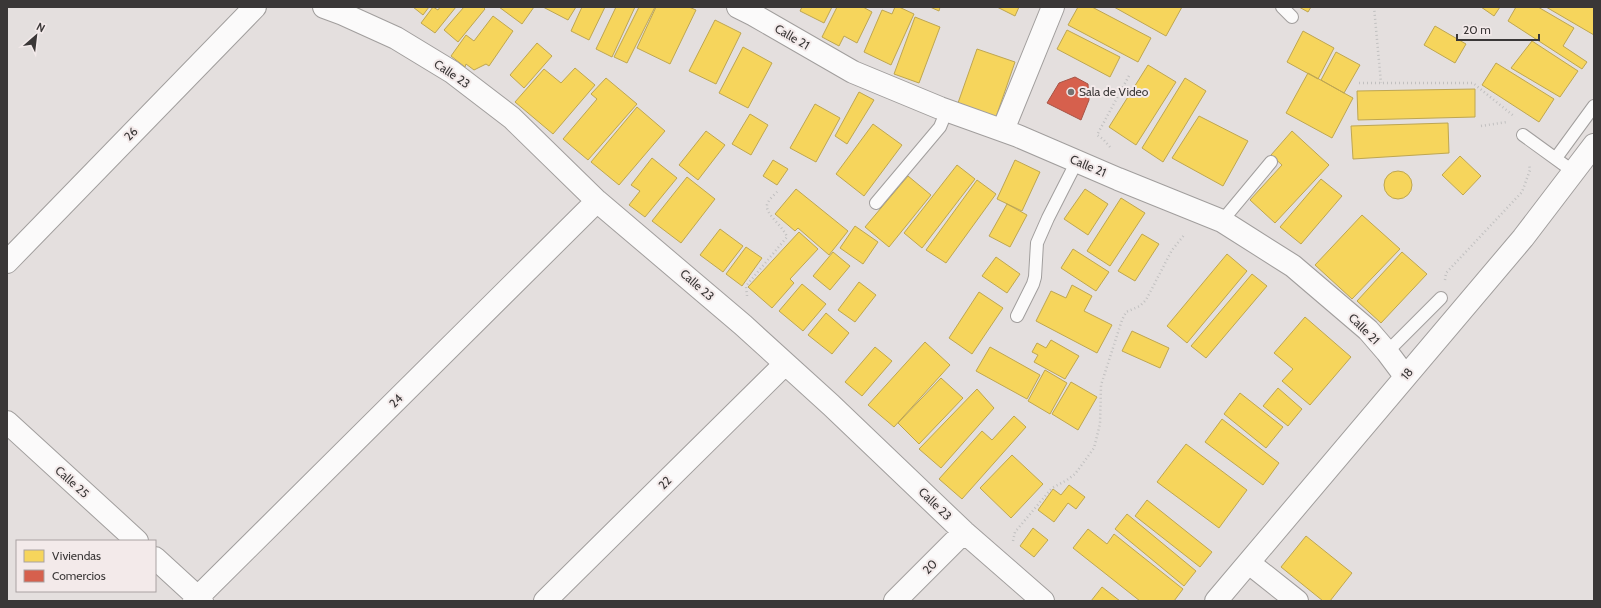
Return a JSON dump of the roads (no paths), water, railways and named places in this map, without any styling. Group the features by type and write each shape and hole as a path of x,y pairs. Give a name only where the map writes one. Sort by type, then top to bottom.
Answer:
{"street":[{"name":"26","path":"7,262 255,7"},
{"name":"Calle 23","path":"324,7 396,38 452,72 512,118 597,201 732,314 964,532 1043,601"},
{"name":"Calle 21","path":"738,7 853,72 947,110 1003,130 1222,221 1293,266 1368,330 1405,376"},
{"path":"1003,130 1053,7"},
{"name":"18","path":"1216,601 1523,238 1594,145"},
{"name":"24","path":"198,600 597,201"},
{"name":"22","path":"545,601 785,364"},
{"name":"Calle 25","path":"7,422 136,540"},
{"name":"20","path":"895,601 964,532"},
{"path":"156,559 198,600"},
{"path":"1249,563 1297,601"}],"lane":[{"path":"1282,7 1292,17"},
{"path":"1556,158 1594,106"},
{"path":"876,203 940,127 947,110"},
{"path":"1523,135 1574,172"},
{"path":"1017,316 1035,276 1037,243 1077,161"},
{"path":"1222,221 1271,162"},
{"path":"1386,352 1441,298"}],"place":[{"name":"Sala de Video","path":"1071,92"}]}
